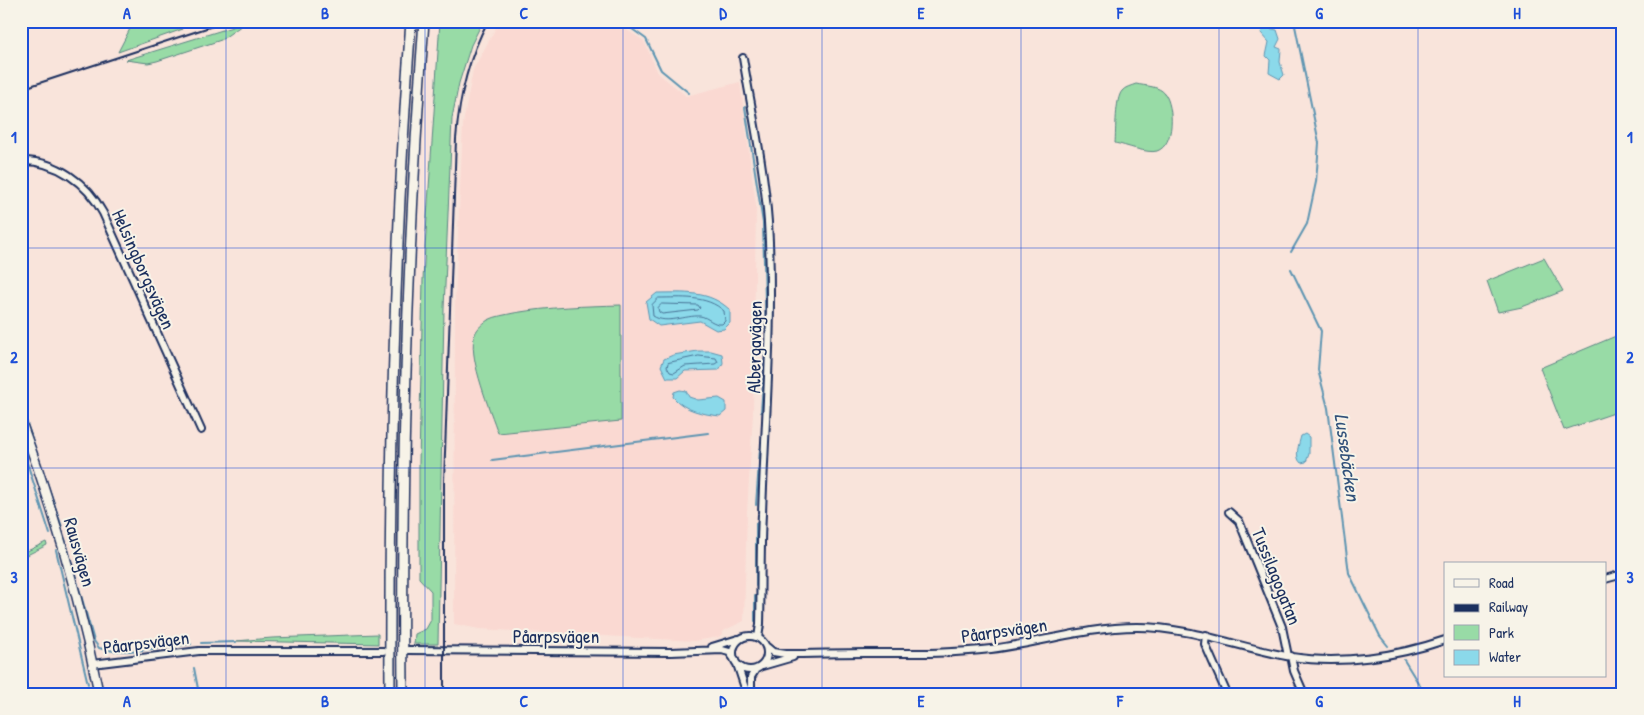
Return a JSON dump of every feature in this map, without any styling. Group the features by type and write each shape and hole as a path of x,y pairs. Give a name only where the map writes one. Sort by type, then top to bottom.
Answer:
{"highway":[{"path":"390,694 393,382 401,174 411,21"},
{"path":"403,694 403,492 410,235 424,21"}],"main road":[{"name":"Rausvägen","path":"21,421 42,479 64,550 99,694"}],"street":[{"name":"Albergavägen","path":"743,58 762,168 768,221 770,339 758,638"},
{"name":"Helsingborgsvägen","path":"21,161 41,163 67,174 78,182 95,200 103,213 201,430"},
{"name":"Tussilagogatan","path":"1229,512 1239,521 1282,627 1289,656"},
{"path":"1606,580 1623,574"},
{"name":"Påarpsvägen","path":"767,648 778,654 965,652 1028,644 1095,630 1126,627 1165,628 1206,635 1289,656 1326,660 1358,658 1408,651 1444,640"},
{"path":"1206,635 1205,644 1227,694"},
{"path":"747,694 736,661 734,648 742,638 750,636 758,638 767,648 767,657 750,677 751,694"},
{"name":"Påarpsvägen","path":"704,650 742,638"},
{"name":"Påarpsvägen","path":"408,650 671,652 724,650 731,654 736,661"},
{"name":"Påarpsvägen","path":"92,664 199,651 383,651"},
{"name":"Påarpsvägen","path":"759,667 804,654"},
{"path":"1289,656 1304,694"},
{"path":"736,661 748,670 759,667"}],"shaded area":[{"path":"540,21 609,21 616,23 644,41 658,73 686,96 740,82 756,206 753,414 747,512 744,621 725,630 719,637 694,641 479,629 454,624 455,300 463,124 473,70 497,26","holes":["562,307 621,420 498,433 474,351 473,339 476,332 488,320 498,316"]}],"green space":[{"path":"134,21 183,29 118,52"},
{"path":"440,21 483,21 471,45 459,83 452,118 444,309 438,644 414,644 415,634 426,629 431,620 431,591 419,578 419,462 423,279"},
{"path":"245,23 221,40 157,61 148,63 126,60"},
{"path":"1136,84 1160,89 1168,100 1171,116 1170,134 1163,147 1157,151 1142,150 1115,143 1117,108 1120,95 1125,88"},
{"path":"1544,258 1563,291 1522,307 1498,312 1487,281"},
{"path":"621,305 621,421 498,433 477,372 473,347 474,338 479,328 491,319 514,313 554,308"},
{"path":"1623,333 1623,410 1564,430 1540,368"},
{"path":"46,542 47,545 21,558 21,554"},
{"path":"378,634 378,644 236,641 272,638"}],"water":[{"path":"1263,27 1277,30 1280,39 1276,47 1281,49 1280,62 1284,75 1280,79 1269,73 1270,60 1266,56 1269,42 1261,33"},
{"path":"657,293 696,294 714,299 730,310 730,323 724,329 716,330 700,321 659,326 649,319 646,302"},
{"path":"711,351 722,354 723,363 719,370 685,371 677,378 667,378 661,366 664,359 673,355"},
{"path":"686,391 689,397 698,400 719,398 726,402 726,411 720,416 689,409 673,397 674,392"},
{"path":"1305,434 1309,437 1309,454 1306,462 1301,463 1298,457 1298,450 1301,436"}],"waterway":[{"path":"621,21 646,39 661,70 689,93"},
{"name":"Lussebäcken","path":"1291,252 1307,224 1316,182 1319,143 1294,21"},
{"path":"745,107 763,223 766,340 761,412"},
{"name":"Lussebäcken","path":"1291,269 1321,331 1318,370 1328,408 1349,573 1380,636 1388,646"},
{"path":"21,406 62,527"},
{"path":"492,460 708,433"},
{"path":"21,444 50,534"},
{"path":"756,505 760,449"},
{"path":"756,523 756,586"},
{"path":"65,539 94,641 99,648 131,651 191,644"},
{"path":"56,550 88,684"},
{"path":"755,596 755,621"},
{"path":"201,643 236,642"},
{"name":"Lussebäcken","path":"1404,660 1425,694"},
{"path":"194,668 199,694"}],"railway":[{"path":"21,89 228,21"},
{"path":"444,694 444,481 456,139 459,108 466,78 475,49 488,21"}]}
